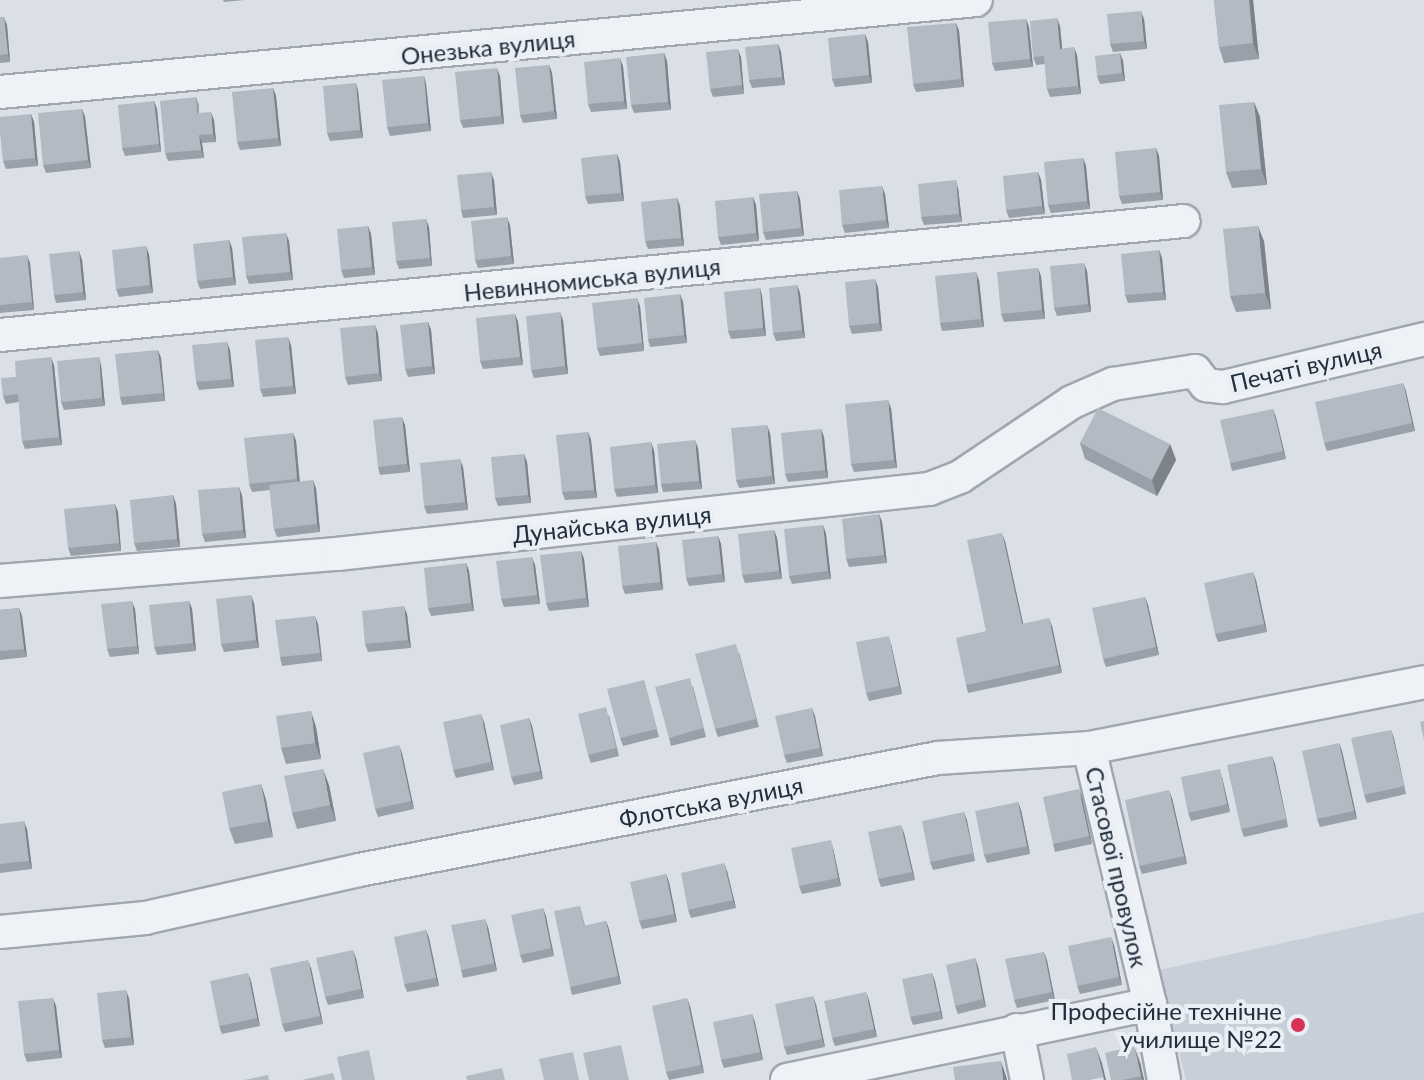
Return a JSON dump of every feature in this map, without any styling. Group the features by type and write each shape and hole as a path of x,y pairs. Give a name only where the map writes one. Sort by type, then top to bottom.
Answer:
{"street":[{"name":"Онезька вулиця","path":"0,92 976,0"},
{"name":"Невинномиська вулиця","path":"0,335 1184,221"},
{"name":"Печаті вулиця","path":"1195,371 1206,385 1223,387 1424,339"},
{"name":"Дунайська вулиця","path":"0,581 337,554 929,489 960,477 1072,402 1113,384 1195,371"},
{"name":"Флотська вулиця","path":"0,932 145,918 359,870 938,758 1089,748 1424,682"},
{"name":"Стасової провулок","path":"1089,748 1150,1004 1164,1080"},
{"path":"787,1080 1150,1004"},
{"path":"1017,1030 1027,1080"}],"shaded area":[{"name":"Професійне технічне училище №22","path":"1424,912 1424,1080 1186,1080 1159,970"}],"building":[{"path":"1214,0 1249,0 1253,43 1219,47"},
{"path":"1141,11 1144,41 1110,44 1107,14"},
{"path":"0,17 4,17 8,54 0,55"},
{"path":"1057,18 1060,49 1074,47 1078,86 1047,89 1044,56 1033,57 1030,21"},
{"path":"1026,19 1030,59 992,63 988,22"},
{"path":"956,23 961,79 913,84 907,27"},
{"path":"865,34 869,75 832,79 828,38"},
{"path":"778,44 782,77 749,80 745,47"},
{"path":"738,49 742,85 710,89 706,52"},
{"path":"664,53 668,102 631,105 626,57"},
{"path":"1120,53 1122,73 1097,76 1095,56"},
{"path":"620,58 624,101 588,104 584,62"},
{"path":"549,65 554,111 520,115 515,68"},
{"path":"497,68 501,116 460,120 455,72"},
{"path":"424,76 428,123 387,127 382,80"},
{"path":"356,83 360,130 327,133 323,86"},
{"path":"273,88 278,138 237,142 232,92"},
{"path":"196,97 197,113 211,112 213,134 199,135 201,150 165,153 160,101"},
{"path":"154,101 159,144 122,148 118,105"},
{"path":"1254,102 1261,169 1226,172 1219,105"},
{"path":"82,109 88,160 43,165 38,113"},
{"path":"31,114 35,158 3,161 0,117"},
{"path":"1156,148 1160,192 1119,196 1115,152"},
{"path":"617,154 621,193 585,196 581,158"},
{"path":"1083,158 1087,201 1048,205 1044,162"},
{"path":"491,172 494,207 461,210 457,175"},
{"path":"1038,172 1042,206 1006,210 1003,176"},
{"path":"956,180 959,214 921,217 918,184"},
{"path":"882,186 886,220 842,225 839,190"},
{"path":"797,191 801,228 763,232 759,194"},
{"path":"753,197 756,233 718,237 715,201"},
{"path":"677,198 681,238 645,241 641,202"},
{"path":"507,217 511,256 475,260 471,221"},
{"path":"426,219 430,258 396,261 392,222"},
{"path":"368,226 372,267 341,270 337,229"},
{"path":"1258,226 1265,293 1230,296 1223,229"},
{"path":"286,233 290,272 246,276 242,237"},
{"path":"229,240 233,277 197,281 193,244"},
{"path":"146,246 150,285 116,289 112,250"},
{"path":"1159,250 1163,292 1125,295 1121,254"},
{"path":"79,251 83,292 54,295 49,254"},
{"path":"27,255 32,302 0,305 0,258"},
{"path":"1084,263 1088,304 1054,308 1050,266"},
{"path":"1038,268 1042,310 1001,314 997,272"},
{"path":"976,272 981,319 940,323 935,276"},
{"path":"875,279 879,323 849,326 845,282"},
{"path":"797,285 802,330 773,333 769,288"},
{"path":"760,288 763,328 728,331 724,292"},
{"path":"680,294 684,335 648,339 644,298"},
{"path":"637,298 642,343 597,348 592,303"},
{"path":"560,312 565,366 531,370 526,316"},
{"path":"515,314 520,357 480,361 476,318"},
{"path":"428,322 432,366 405,369 400,325"},
{"path":"375,325 379,373 345,377 340,328"},
{"path":"288,337 293,386 260,389 255,340"},
{"path":"227,342 231,379 196,382 192,345"},
{"path":"158,350 163,393 120,397 115,354"},
{"path":"51,357 59,437 22,441 18,394 3,396 1,378 16,377 15,361"},
{"path":"99,357 102,398 61,402 57,361"},
{"path":"1403,383 1412,423 1324,443 1315,402"},
{"path":"888,400 894,460 851,464 845,404"},
{"path":"1098,408 1170,444 1152,480 1080,443"},
{"path":"1273,409 1283,451 1230,463 1220,420"},
{"path":"402,417 407,464 378,467 373,420"},
{"path":"767,425 772,476 736,480 731,428"},
{"path":"821,429 825,470 785,474 781,433"},
{"path":"588,432 594,490 562,492 556,435"},
{"path":"293,433 297,479 249,484 244,438"},
{"path":"695,440 699,481 661,484 657,444"},
{"path":"651,442 655,485 614,489 610,447"},
{"path":"524,454 528,495 495,498 491,457"},
{"path":"460,459 465,502 424,506 420,463"},
{"path":"313,480 317,524 274,529 269,485"},
{"path":"239,487 243,530 202,534 198,490"},
{"path":"173,495 177,539 134,543 130,500"},
{"path":"115,504 119,543 68,548 64,509"},
{"path":"879,514 884,555 846,559 842,519"},
{"path":"823,525 828,571 789,576 784,529"},
{"path":"774,530 779,571 742,575 738,534"},
{"path":"1002,533 1022,624 1049,618 1059,665 966,685 956,638 986,631 967,540"},
{"path":"718,536 722,574 686,578 682,540"},
{"path":"656,542 660,582 622,586 618,546"},
{"path":"581,551 586,598 546,603 540,555"},
{"path":"532,557 537,595 501,599 496,561"},
{"path":"466,563 471,603 428,608 424,568"},
{"path":"1253,572 1264,624 1215,634 1204,583"},
{"path":"251,595 256,640 221,644 216,599"},
{"path":"1145,597 1156,647 1103,659 1092,608"},
{"path":"132,601 137,646 107,649 101,604"},
{"path":"189,601 193,643 154,647 149,605"},
{"path":"404,606 408,640 365,644 362,611"},
{"path":"19,608 24,649 0,651 0,610"},
{"path":"315,616 320,653 280,657 275,620"},
{"path":"889,636 899,686 866,693 856,642"},
{"path":"736,644 756,719 715,729 695,654"},
{"path":"690,678 703,728 669,738 655,687"},
{"path":"644,680 657,729 620,738 607,689"},
{"path":"606,707 616,748 588,755 578,714"},
{"path":"812,708 820,748 784,755 775,716"},
{"path":"311,711 315,743 281,748 276,716"},
{"path":"481,714 491,762 453,770 443,722"},
{"path":"529,718 540,771 511,777 500,725"},
{"path":"1391,730 1404,786 1364,795 1351,738"},
{"path":"1339,743 1354,811 1317,819 1302,751"},
{"path":"399,745 411,801 375,809 363,753"},
{"path":"1272,756 1286,819 1241,829 1227,765"},
{"path":"323,769 330,805 292,813 284,776"},
{"path":"1220,769 1227,804 1188,813 1181,777"},
{"path":"261,784 268,821 229,828 222,792"},
{"path":"1079,789 1089,836 1053,844 1043,797"},
{"path":"1169,790 1184,856 1139,866 1125,800"},
{"path":"1018,802 1027,846 984,855 975,811"},
{"path":"964,812 973,853 930,862 922,821"},
{"path":"24,821 29,861 0,864 0,824"},
{"path":"901,825 912,872 878,879 868,832"},
{"path":"831,840 838,878 799,886 791,848"},
{"path":"724,863 733,900 688,910 681,873"},
{"path":"666,874 674,914 639,921 630,882"},
{"path":"580,906 584,926 606,921 618,976 570,987 554,911"},
{"path":"543,908 551,948 520,955 511,915"},
{"path":"485,919 494,963 461,970 451,925"},
{"path":"426,930 436,978 404,984 394,937"},
{"path":"1111,937 1119,977 1077,986 1068,946"},
{"path":"353,950 361,989 325,997 316,958"},
{"path":"1044,952 1052,992 1014,1000 1005,959"},
{"path":"975,958 983,999 955,1006 946,965"},
{"path":"308,960 320,1016 282,1024 270,968"},
{"path":"248,973 257,1018 219,1026 210,981"},
{"path":"932,973 940,1011 910,1017 902,979"},
{"path":"126,990 131,1037 102,1040 97,993"},
{"path":"866,992 874,1029 832,1038 824,1001"},
{"path":"813,996 822,1039 784,1047 775,1004"},
{"path":"53,998 59,1050 24,1054 18,1001"},
{"path":"687,998 701,1065 666,1072 652,1006"},
{"path":"752,1014 760,1052 721,1060 713,1022"},
{"path":"621,1045 629,1080 589,1080 583,1053"},
{"path":"1134,1046 1141,1076 1111,1080 1105,1053"},
{"path":"1096,1047 1103,1077 1072,1080 1067,1054"},
{"path":"369,1050 375,1080 342,1080 337,1057"},
{"path":"573,1052 579,1080 544,1080 539,1059"},
{"path":"1001,1061 1003,1080 955,1080 953,1067"},
{"path":"502,1068 505,1080 467,1080 466,1076"},
{"path":"333,1073 335,1080 302,1080"},
{"path":"268,1075 269,1080 244,1080"}],"place":[{"name":"Професійне технічне училище №22","path":"1298,1025"}]}
